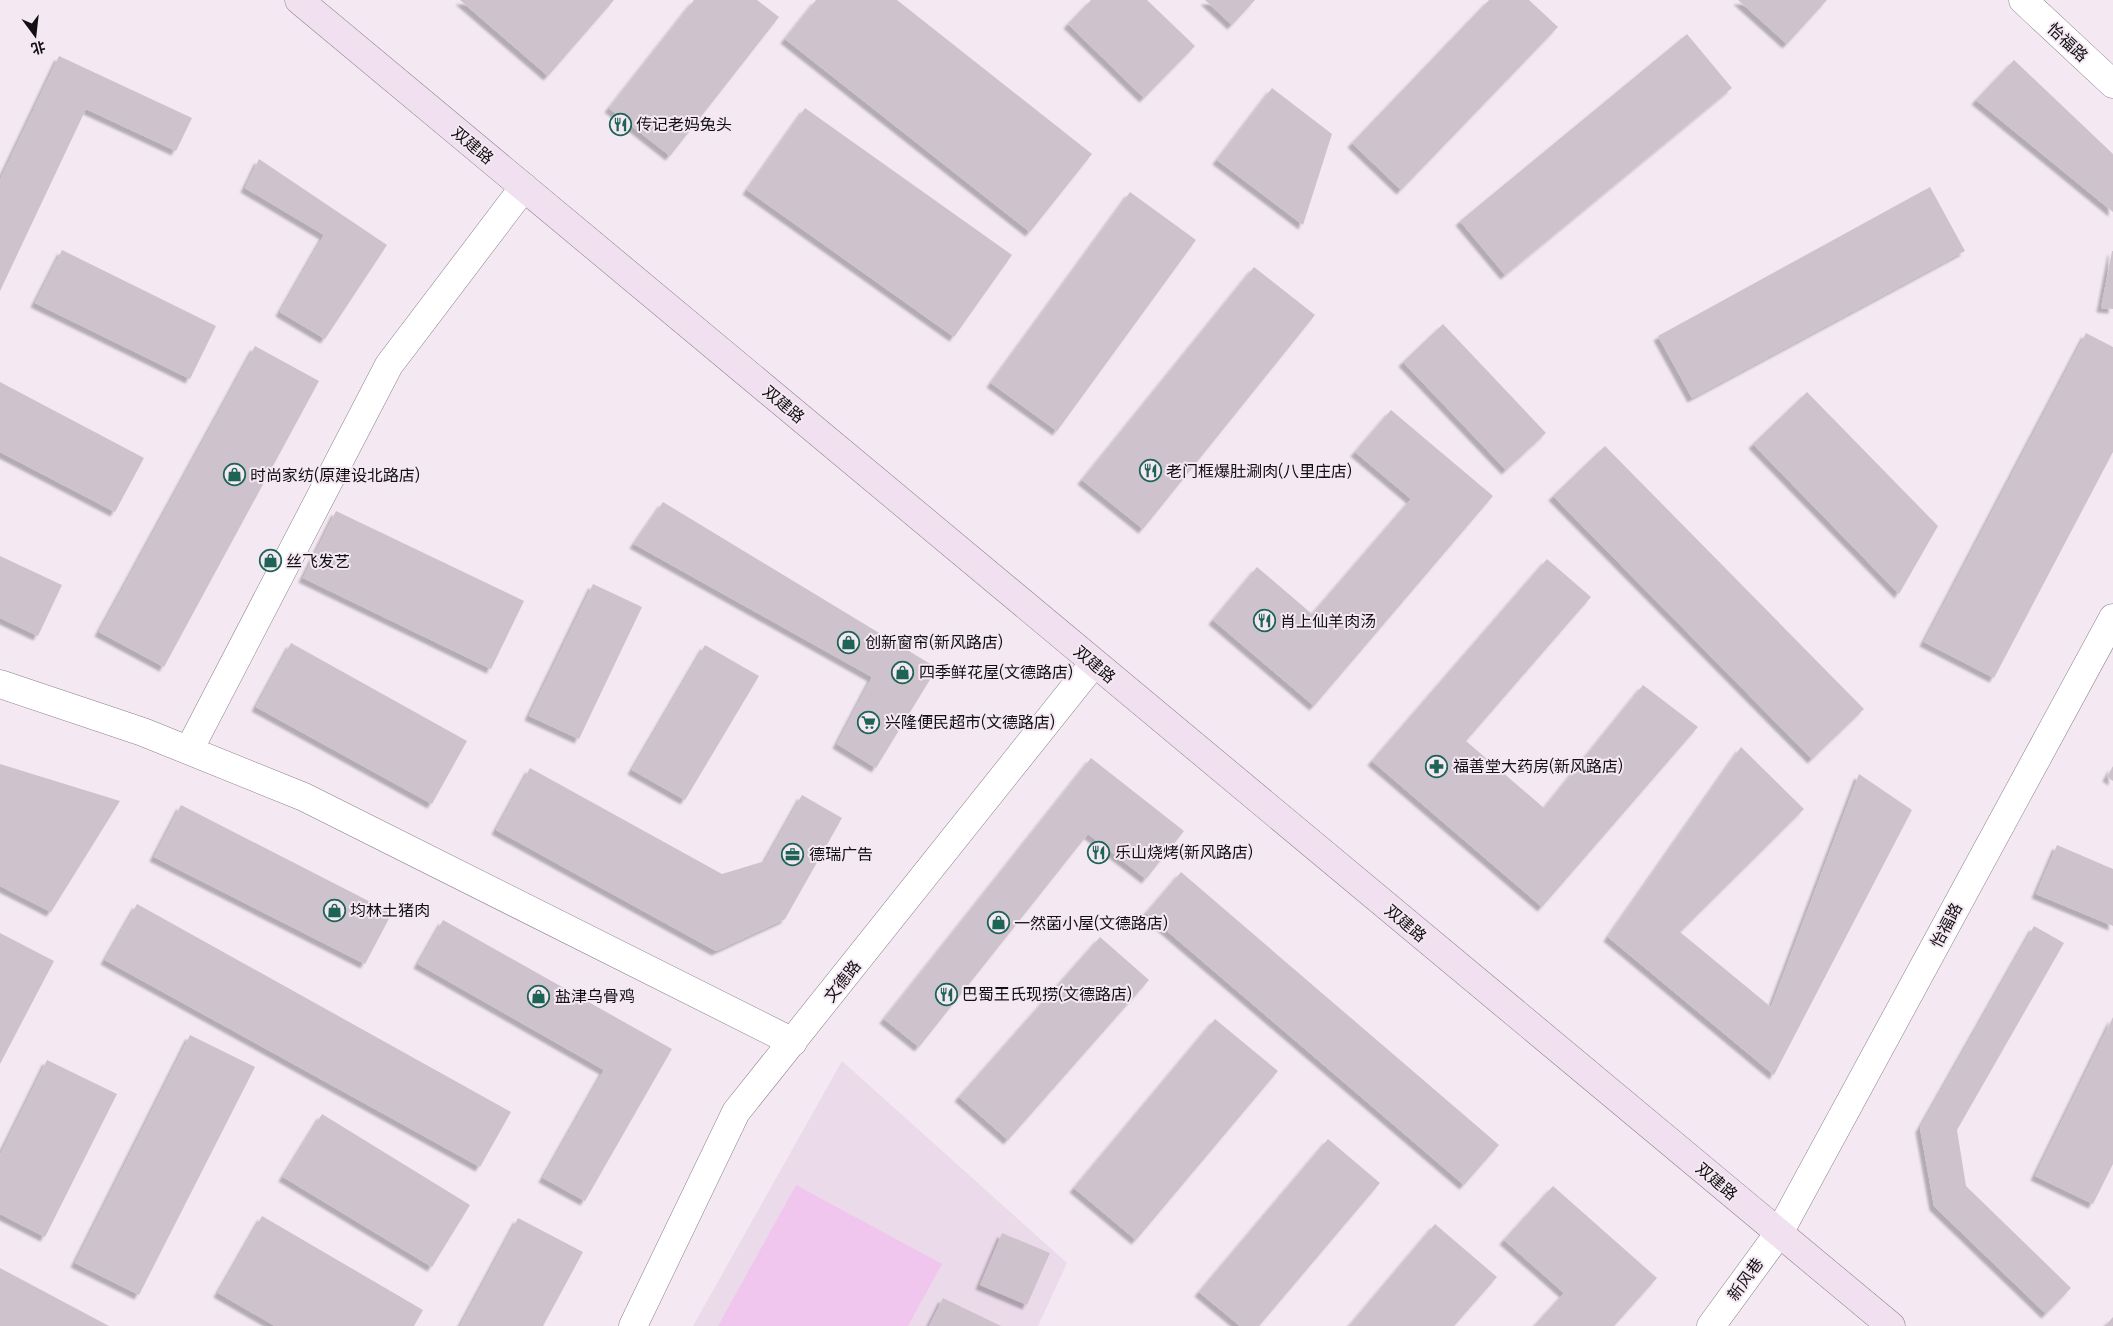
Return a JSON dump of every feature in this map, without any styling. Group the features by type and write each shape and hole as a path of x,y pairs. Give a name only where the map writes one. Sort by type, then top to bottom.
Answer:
{"street":[{"name":"双建路","path":"299,0 1891,1326"},
{"name":"怡福路","path":"2023,0 2113,84"},
{"path":"189,750 389,365 524,187"},
{"name":"怡福路","path":"1779,1233 2113,618"},
{"name":"文德路","path":"632,1326 736,1112 1094,663"},
{"path":"0,684 143,732 304,796 793,1042"},
{"name":"新风巷","path":"1711,1326 1779,1233"}],"shaded area":[{"path":"842,1061 1067,1263 1038,1326 693,1326"},
{"path":"796,1185 942,1264 908,1326 718,1326"}],"building":[{"path":"460,0 614,0 548,76"},
{"path":"694,0 757,0 779,17 670,156 609,108"},
{"path":"816,0 897,0 1092,154 1030,232 785,39"},
{"path":"1091,0 1147,0 1195,46 1144,98 1068,24"},
{"path":"1205,0 1255,0 1232,25"},
{"path":"1489,0 1529,0 1558,27 1401,190 1352,143"},
{"path":"1738,0 1827,0 1787,44"},
{"path":"1687,34 1732,88 1505,275 1460,221"},
{"path":"59,56 192,118 176,151 86,109 0,291 0,180"},
{"path":"2014,60 2113,154 2113,212 1976,100"},
{"path":"1272,88 1332,134 1303,225 1217,160"},
{"path":"805,108 1012,255 954,337 747,190"},
{"path":"259,159 387,245 325,339 280,312 324,235 245,188"},
{"path":"1930,187 1965,251 1692,398 1658,336"},
{"path":"1130,192 1196,240 1057,431 991,383"},
{"path":"62,250 216,326 190,379 35,303"},
{"path":"2112,251 2113,309 2101,308"},
{"path":"1254,267 1315,315 1143,529 1082,480"},
{"path":"1443,324 1546,433 1506,470 1403,362"},
{"path":"2086,333 2113,347 2113,452 1994,678 1924,642"},
{"path":"255,346 319,381 164,667 99,632"},
{"path":"0,382 144,458 115,512 0,452"},
{"path":"1807,392 1938,526 1899,594 1753,444"},
{"path":"1391,410 1493,496 1314,706 1213,620 1257,567 1312,614 1411,499 1355,452"},
{"path":"1605,446 1864,709 1812,759 1553,496"},
{"path":"663,502 937,668 876,768 837,744 872,677 634,544"},
{"path":"336,511 524,601 491,669 303,578"},
{"path":"0,556 62,585 38,636 0,618"},
{"path":"1547,559 1591,597 1466,741 1544,808 1643,685 1698,727 1542,907 1372,761"},
{"path":"593,584 642,607 579,739 529,716"},
{"path":"291,643 467,741 432,804 256,707"},
{"path":"705,645 759,676 685,800 632,770"},
{"path":"1741,747 1804,809 1680,932 1771,1007 1859,774 1912,810 1774,1075 1608,937"},
{"path":"1091,758 1184,831 1146,879 1088,834 919,1047 884,1019"},
{"path":"0,764 120,801 51,912 0,886"},
{"path":"2113,766 2113,781 2107,777"},
{"path":"530,768 722,874 765,861 802,795 842,818 785,919 716,951 496,830"},
{"path":"181,805 392,913 365,964 154,857"},
{"path":"2057,845 2113,869 2113,926 2036,894"},
{"path":"1181,872 1499,1145 1464,1185 1146,913"},
{"path":"137,904 511,1112 480,1167 105,960"},
{"path":"443,920 672,1049 585,1201 543,1178 604,1070 418,964"},
{"path":"2034,926 2064,943 1957,1130 1966,1186 2071,1288 2046,1314 1934,1206 1920,1128"},
{"path":"0,933 54,961 0,1064"},
{"path":"1100,937 1149,980 1008,1140 959,1097"},
{"path":"2113,1017 2113,1164 2093,1204 2035,1176"},
{"path":"1215,1019 1278,1071 1136,1240 1074,1188"},
{"path":"190,1035 255,1067 139,1295 75,1263"},
{"path":"47,1060 117,1094 45,1237 0,1214 0,1155"},
{"path":"322,1114 470,1205 432,1267 283,1177"},
{"path":"1328,1139 1380,1183 1259,1326 1240,1326 1199,1292"},
{"path":"1553,1186 1657,1278 1614,1326 1534,1326 1564,1293 1504,1240"},
{"path":"262,1216 423,1310 414,1326 275,1326 218,1293"},
{"path":"518,1218 583,1252 543,1326 460,1326"},
{"path":"1435,1224 1497,1277 1454,1326 1349,1326"},
{"path":"1002,1233 1050,1253 1027,1305 980,1285"},
{"path":"0,1268 109,1326 0,1326"},
{"path":"943,1298 1001,1326 929,1326"},
{"path":"2113,1317 2113,1326 2105,1326"}],"place":[{"name":"传记老妈兔头","path":"620,124"},
{"name":"老门框爆肚涮肉(八里庄店)","path":"1150,471"},
{"name":"时尚家纺(原建设北路店)","path":"234,475"},
{"name":"丝飞发艺","path":"270,561"},
{"name":"肖上仙羊肉汤","path":"1264,621"},
{"name":"创新窗帘(新风路店)","path":"849,642"},
{"name":"四季鲜花屋(文德路店)","path":"903,672"},
{"name":"兴隆便民超市(文德路店)","path":"869,722"},
{"name":"福善堂大药房(新风路店)","path":"1437,766"},
{"name":"乐山烧烤(新风路店)","path":"1099,852"},
{"name":"德瑞广告","path":"793,854"},
{"name":"均林土猪肉","path":"334,910"},
{"name":"一然菌小屋(文德路店)","path":"998,923"},
{"name":"巴蜀王氏现捞(文德路店)","path":"946,994"},
{"name":"盐津乌骨鸡","path":"539,996"}]}
